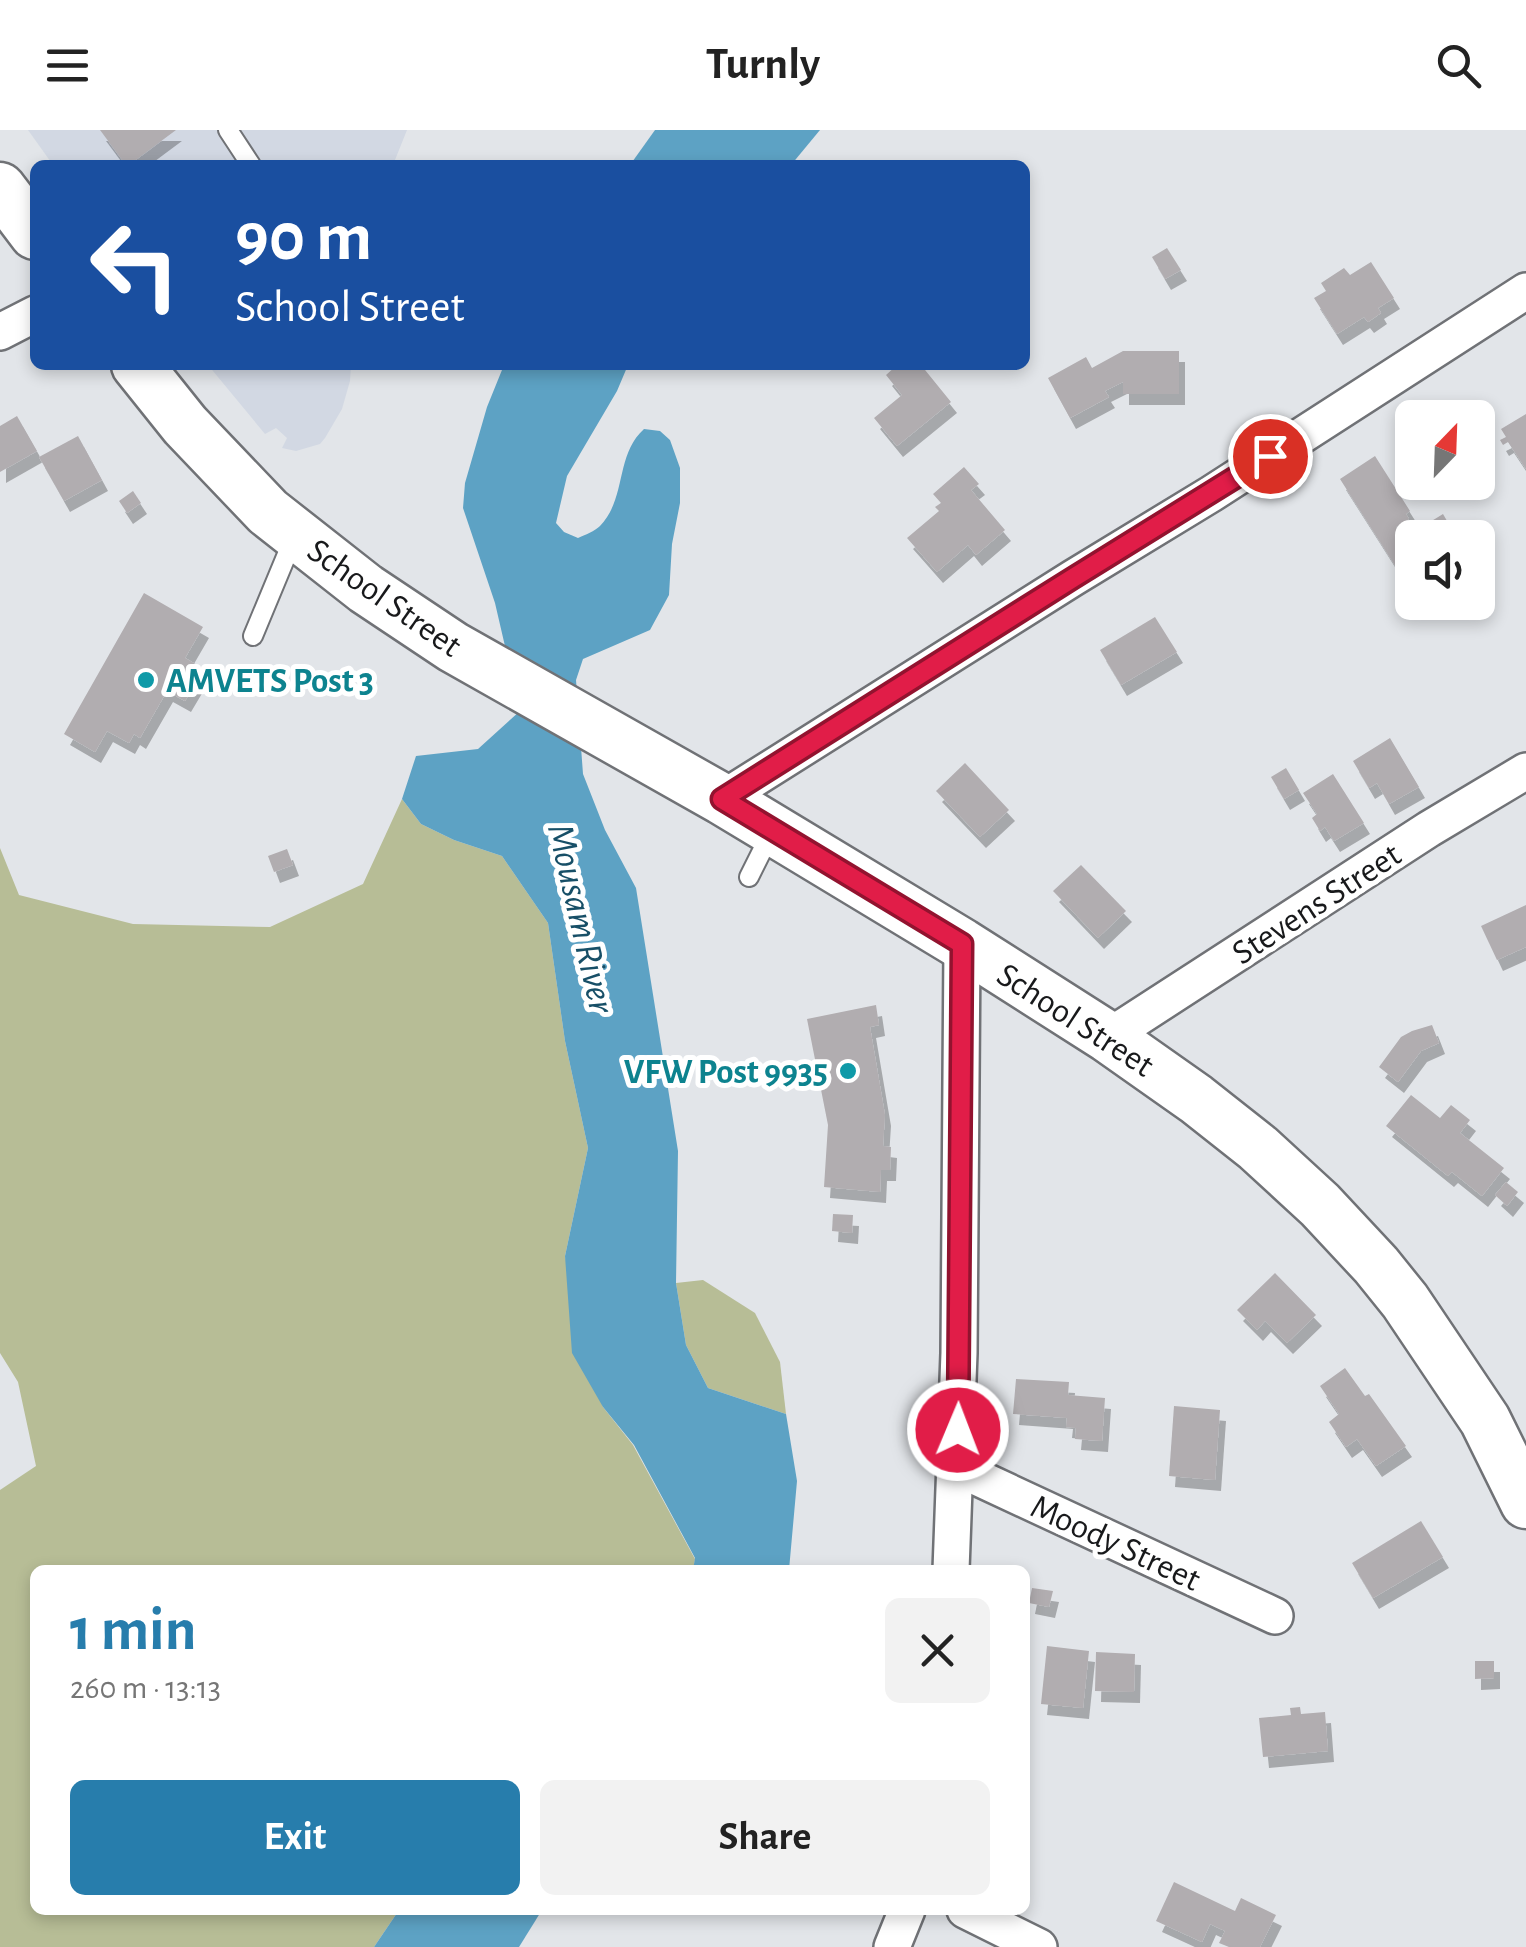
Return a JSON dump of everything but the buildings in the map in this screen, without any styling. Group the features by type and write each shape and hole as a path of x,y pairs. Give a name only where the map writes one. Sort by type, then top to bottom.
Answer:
{"street":[{"path":"0,188 30,227"},
{"path":"722,799 1211,494 1526,291"},
{"path":"0,332 30,317"},
{"name":"School Street","path":"141,370 184,425 268,512 366,589 453,647 722,799 962,944 1108,1037 1258,1148 1320,1205 1376,1265 1485,1420 1526,1503"},
{"name":"Stevens Street","path":"1108,1037 1526,770"},
{"path":"952,1565 957,1468 951,1098 962,944"},
{"name":"Moody Street","path":"957,1468 1275,1616"},
{"path":"892,1947 904,1915"},
{"path":"974,1915 1039,1947"}],"lane":[{"path":"228,130 249,160"},
{"path":"254,636 296,534"},
{"path":"748,877 773,829"}],"shaded area":[{"path":"28,130 407,130 395,160 49,160"},
{"path":"212,370 351,370 342,409 320,444 296,451 282,448 287,438 276,428 265,434"}],"green space":[{"path":"402,799 421,824 502,856 548,923 565,1041 588,1148 565,1256 603,1407 633,1445 695,1559 694,1565 30,1565 30,1915 396,1915 374,1947 0,1947 0,1490 36,1466 18,1382 0,1353 0,848 19,895 133,924 270,927 363,884"},
{"path":"703,1280 755,1313 780,1362 786,1414 708,1388 686,1345 676,1283"}],"water":[{"path":"655,130 820,130 795,160 634,160"},
{"name":"Mousam River","path":"502,370 626,370 567,476 556,523 578,538 600,526 608,515 629,451 644,429 660,431 670,440 680,468 680,503 672,544 669,595 650,630 583,659 576,680 583,774 605,830 636,888 678,1151 676,1283 686,1345 708,1388 786,1414 797,1481 789,1565 694,1565 695,1558 634,1445 603,1407 572,1353 565,1256 588,1148 565,1041 548,923 502,856 421,824 402,799 416,756 478,749 520,711 495,603 463,508 465,483"},
{"path":"396,1915 539,1915 519,1947 374,1947"}],"place":[{"name":"AMVETS Post 3","path":"146,680"},
{"name":"VFW Post 9935","path":"848,1071"}],"route":[{"path":"958,1430 962,944 722,799 1270,456"}]}
